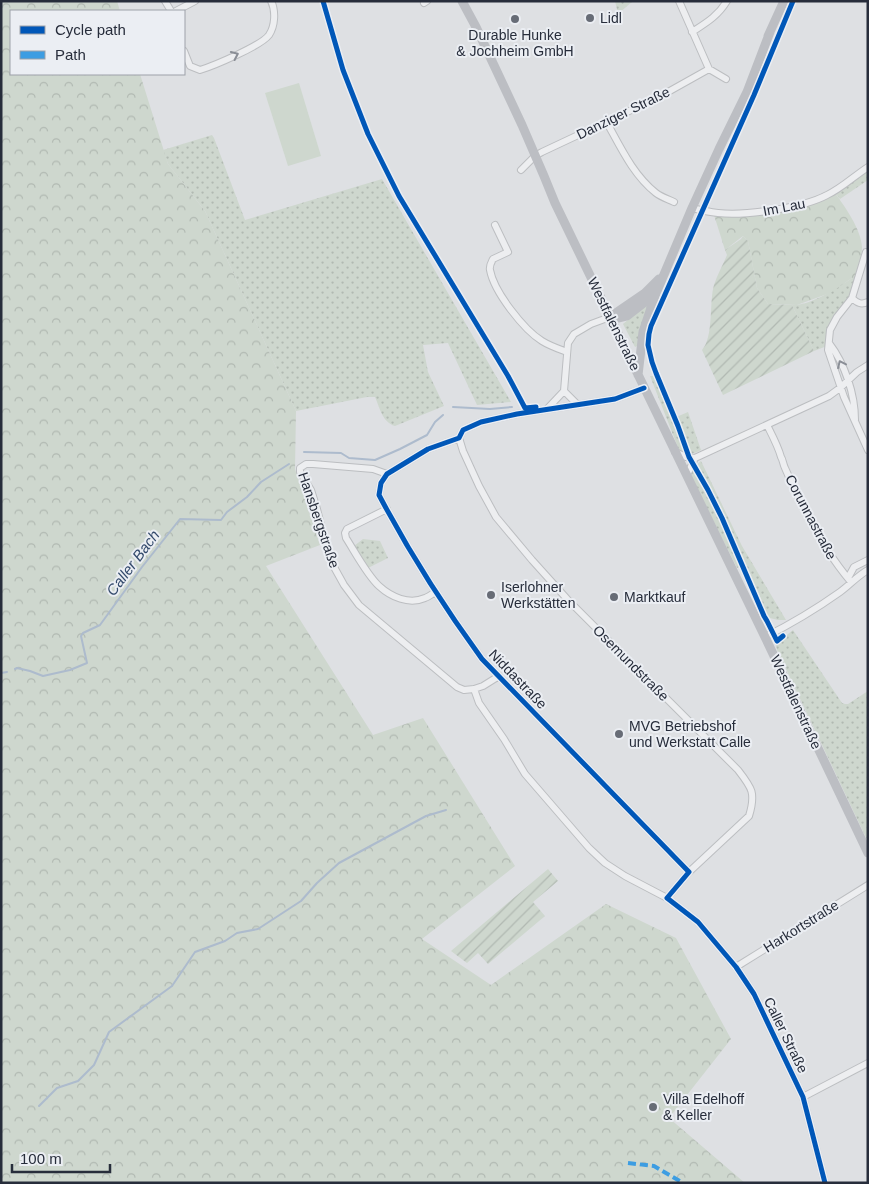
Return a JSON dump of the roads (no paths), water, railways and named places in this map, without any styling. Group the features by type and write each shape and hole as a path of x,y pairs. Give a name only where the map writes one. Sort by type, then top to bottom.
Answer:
{"main road":[{"name":"Westfalenstraße","path":"462,1 476,27 555,203 766,637 868,854"},
{"path":"638,375 643,332 664,272 719,149 747,92 784,1"},
{"path":"610,317 645,293 658,281 664,272"},
{"path":"610,317 619,318 627,316 657,291"}],"street":[{"path":"178,10 195,1"},
{"path":"185,54 190,66 200,70 262,42 269,35 274,22 271,1"},
{"path":"679,1 709,69 726,79"},
{"path":"692,32 712,20 728,1"},
{"name":"Danziger Straße","path":"520,170 535,156 658,98 709,69"},
{"path":"606,121 625,156 638,174 657,193 674,202"},
{"name":"Im Lau","path":"692,208 717,213 737,214 762,212 808,203 827,196 868,167"},
{"path":"495,225 508,252 493,259 489,268 503,298 518,320 530,332 542,342 567,352"},
{"path":"866,252 852,298 832,325 828,336 829,354 840,388 868,450"},
{"path":"852,298 857,303 868,302"},
{"path":"547,409 564,391 568,343 574,334 591,324 610,317"},
{"path":"829,343 834,349 848,380 855,421"},
{"path":"675,452 686,457 695,458 829,396 868,365"},
{"path":"387,474 428,449 459,438 463,430 481,422 517,414 615,399 644,388"},
{"path":"564,391 577,404"},
{"name":"Corunnastraße","path":"767,425 798,497 837,565 849,580"},
{"name":"Osemundstraße","path":"459,438 479,486 496,517 568,600 738,770 747,782 753,795 749,816 690,872 667,898"},
{"path":"687,475 695,458"},
{"name":"Hansbergstraße","path":"387,474 373,470 313,464 306,464 300,468 300,472 311,490 334,567 359,606 457,687 464,690 474,689"},
{"name":"Niddastraße","path":"387,474 381,483 379,495 435,592 482,659 690,872"},
{"path":"387,509 347,530 346,538 378,586 392,595 412,601 424,599 435,592"},
{"name":"Corunnastraße","path":"766,637 842,591 854,567 868,560"},
{"name":"Corunnastraße","path":"849,580 868,570"},
{"path":"474,689 499,676"},
{"name":"Caller Straße","path":"474,689 479,704 504,738 525,774 589,848 605,863 621,874 667,898 698,922 736,967 754,994 803,1097 825,1183"},
{"name":"Harkortstraße","path":"736,967 868,885"},
{"path":"803,1097 868,1063"}],"waterway":[{"name":"Caller Bach","path":"453,407 490,409 512,407"},
{"name":"Caller Bach","path":"304,452 341,453 349,458 375,460 427,435 435,422 443,415"},
{"name":"Caller Bach","path":"15,669 30,671 43,676 70,670 87,663 81,636 83,633 100,625 180,519 221,520 227,512 247,497 261,482 289,464"},
{"name":"Caller Bach","path":"1,673 7,672"},
{"path":"39,1106 57,1088 78,1081 94,1065 109,1032 172,986 195,952 225,941 237,933 258,929 301,901 339,863 426,816 446,810"}],"place":[{"name":"Lidl","path":"590,18"},
{"name":"Durable Hunke & Jochheim GmbH","path":"515,19"},
{"name":"Iserlohner Werkstätten","path":"491,595"},
{"name":"Marktkauf","path":"614,597"},
{"name":"MVG Betriebshof und Werkstatt Calle","path":"619,734"},
{"name":"Villa Edelhoff & Keller","path":"653,1107"}]}
